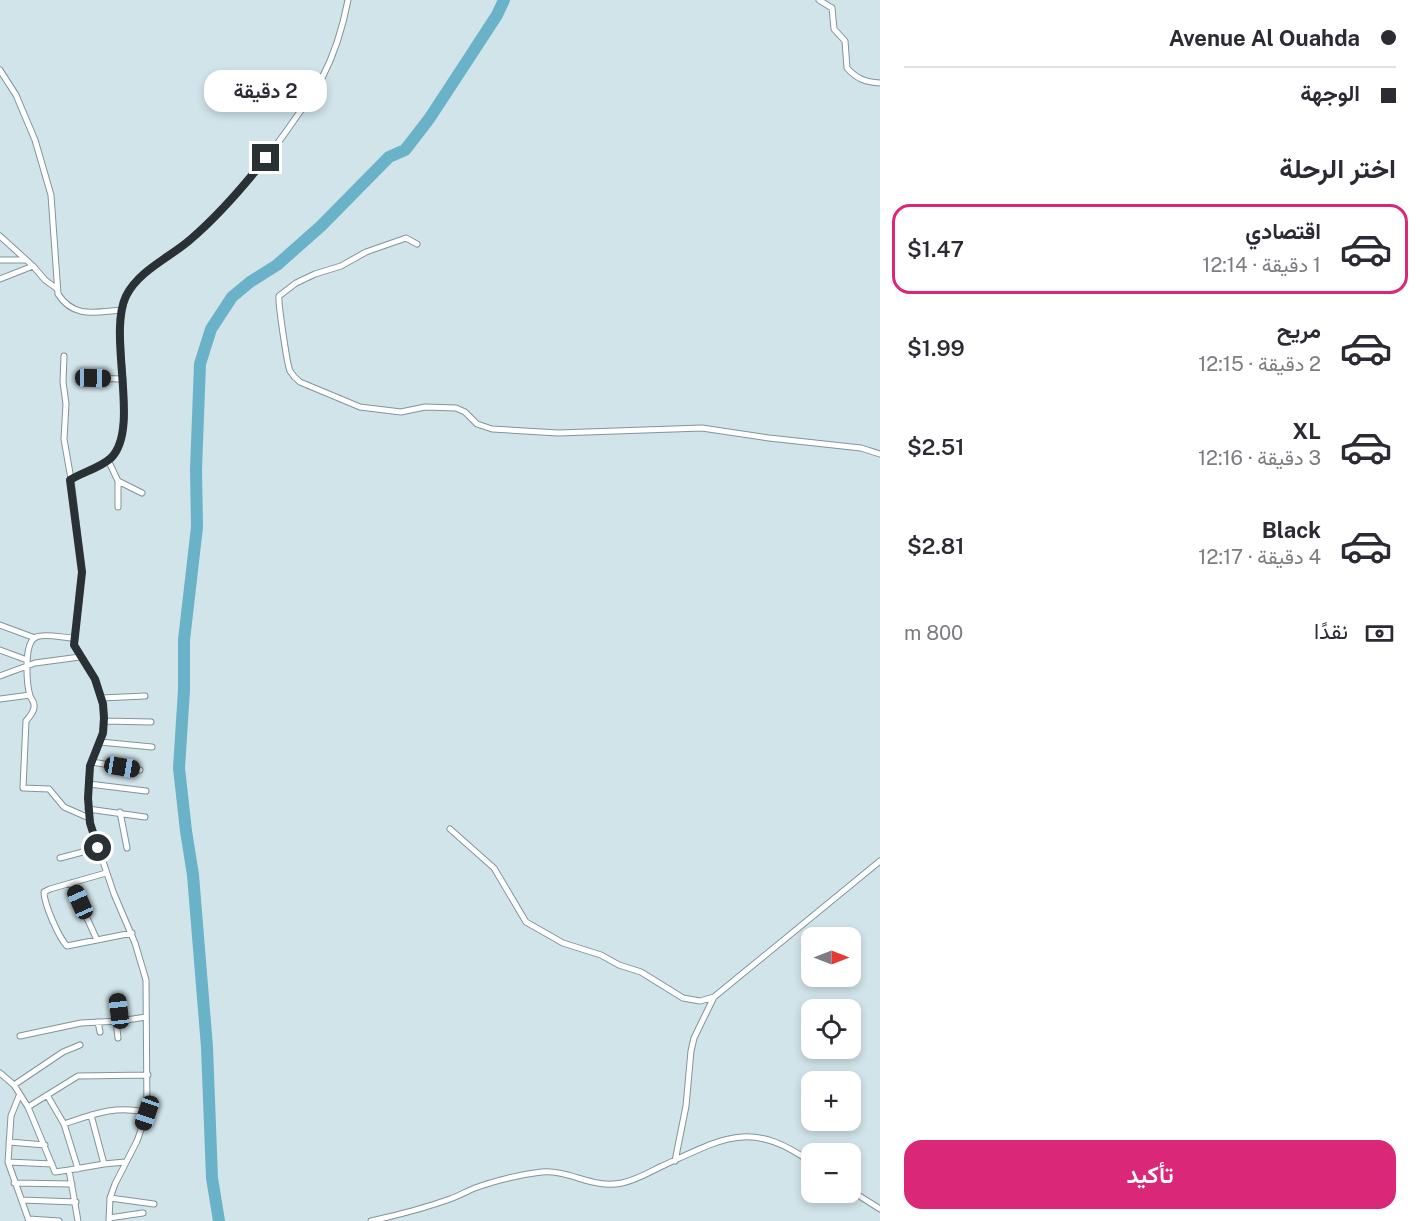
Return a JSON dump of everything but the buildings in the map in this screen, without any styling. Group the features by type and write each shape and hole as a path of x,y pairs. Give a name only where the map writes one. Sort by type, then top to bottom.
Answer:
{"street":[{"path":"70,480 113,456 124,428 120,339 122,310 126,296 153,267 189,241 212,220 279,142 322,78 335,46 348,0"},
{"path":"819,0 832,8 834,29 845,41 847,68 860,80 867,83 880,83"},
{"path":"0,70 16,95 35,140 51,195 58,294 67,306 78,312 122,310"},
{"path":"0,236 56,288"},
{"path":"417,244 406,238 366,252 341,266 305,278 279,296 278,303 287,360 294,377 300,382 360,407 401,412 425,407 456,408 465,412 477,424 492,429 558,433 702,428 851,447 880,454"},
{"path":"0,260 26,260"},
{"path":"0,279 33,266"},
{"path":"64,356 63,382 66,404 64,430 82,572 73,639 80,657 95,679 101,698 104,721 103,733 92,762 88,784 89,818 106,873 132,933 146,980 147,1113 137,1141 125,1162 110,1198 109,1220 142,1213"},
{"path":"86,378 123,379"},
{"path":"108,460 118,481 118,507"},
{"path":"118,481 142,493"},
{"path":"0,625 35,638"},
{"path":"73,639 43,636 32,640 28,650 30,695 34,705 32,715 26,721 23,788 49,789 64,807 89,818"},
{"path":"0,650 27,660"},
{"path":"0,676 35,663 80,657"},
{"path":"0,699 30,695"},
{"path":"101,698 145,696"},
{"path":"104,721 151,722"},
{"path":"100,742 152,747"},
{"path":"92,762 140,770"},
{"path":"88,784 146,791"},
{"path":"88,809 145,817"},
{"path":"120,813 127,848"},
{"path":"450,829 494,868 526,922 563,943 601,955 641,972 691,1001 714,997 880,861"},
{"path":"60,858 98,848"},
{"path":"106,873 44,892 62,940 65,945 70,946 132,933"},
{"path":"71,883 97,940"},
{"path":"675,1161 686,1106 694,1038 714,997"},
{"path":"118,999 118,1038"},
{"path":"20,1036 81,1023 146,1017"},
{"path":"98,1022 100,1032"},
{"path":"14,1085 63,1052 80,1045"},
{"path":"0,1073 14,1085 28,1107 55,1172 125,1162"},
{"path":"28,1107 78,1076 148,1075"},
{"path":"47,1095 64,1124 78,1169"},
{"path":"19,1096 11,1116 9,1142 8,1162 14,1183 29,1220 59,1221"},
{"path":"64,1124 91,1115 123,1109 147,1113"},
{"path":"91,1115 104,1164"},
{"path":"371,1221 450,1199 475,1188 533,1174 557,1173 586,1182 609,1184 634,1179 726,1138 742,1136 773,1140 801,1157"},
{"path":"9,1142 45,1145"},
{"path":"8,1162 52,1164"},
{"path":"69,1170 78,1221"},
{"path":"14,1183 72,1184"},
{"path":"861,1197 880,1209"},
{"path":"110,1198 154,1204"},
{"path":"22,1200 76,1202"}],"waterway":[{"path":"219,1221 212,1178 207,1047 193,875 179,768 184,690 184,640 197,527 196,469 200,364 211,329 232,297 277,265 321,226 389,157 405,150 429,119 497,15 504,0"}],"route":[{"path":"98,848 90,823 88,798 90,766 103,733 103,704 95,679 76,652 73,639 82,572 70,480 113,456 124,428 120,339 122,310 126,296 153,267 189,241 212,220 266,158"}]}
